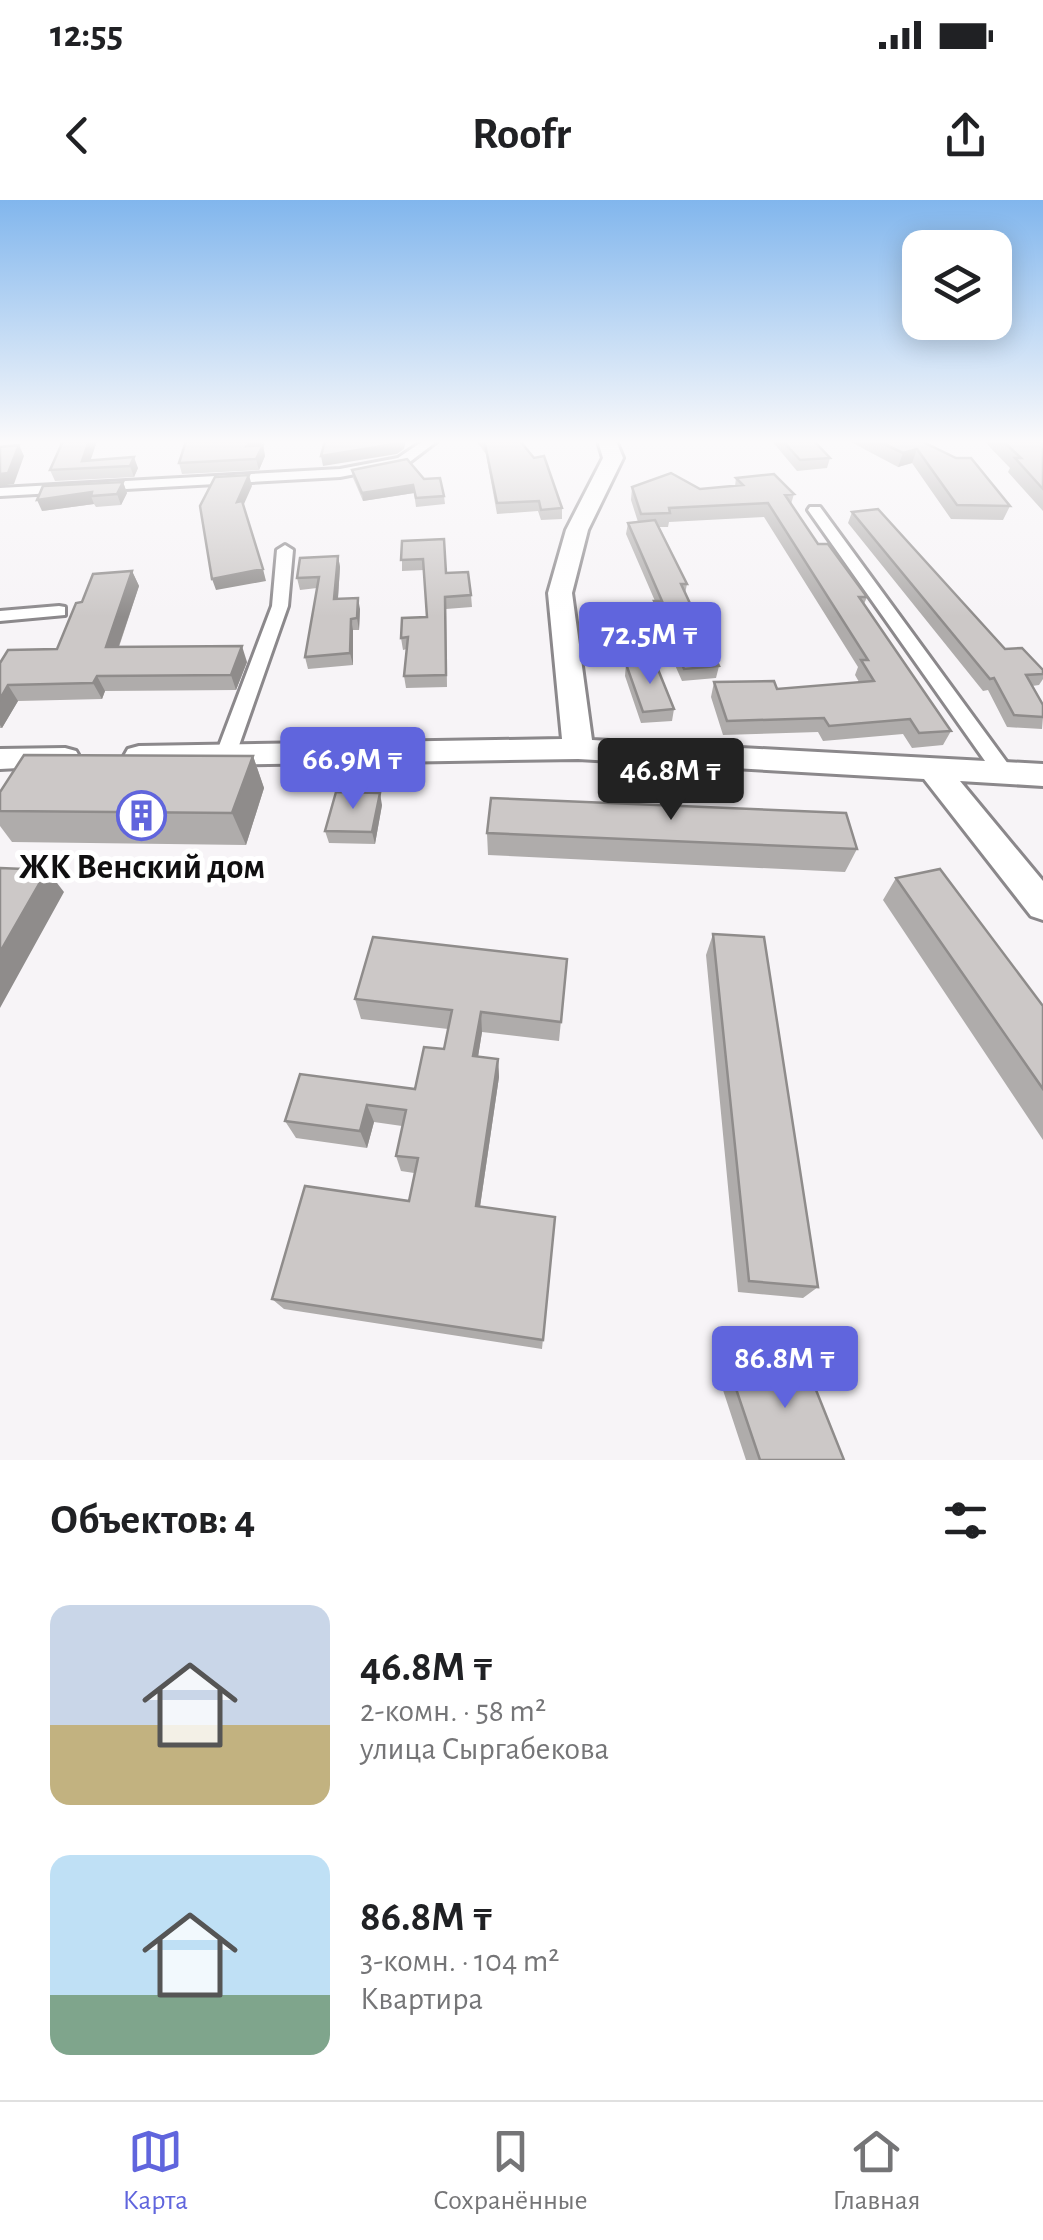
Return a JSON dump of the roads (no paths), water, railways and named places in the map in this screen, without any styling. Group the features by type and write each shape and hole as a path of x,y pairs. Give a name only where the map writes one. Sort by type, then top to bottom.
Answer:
{"street":[{"path":"578,749 560,593 577,530 592,500"},
{"path":"815,510 1004,773"},
{"path":"226,754 280,606 286,550"},
{"path":"0,616 59,611"},
{"path":"3,765 98,757 578,749 1043,775"},
{"path":"933,769 1043,906"}],"place":[{"name":"ЖК Венский дом","path":"142,815"}]}
